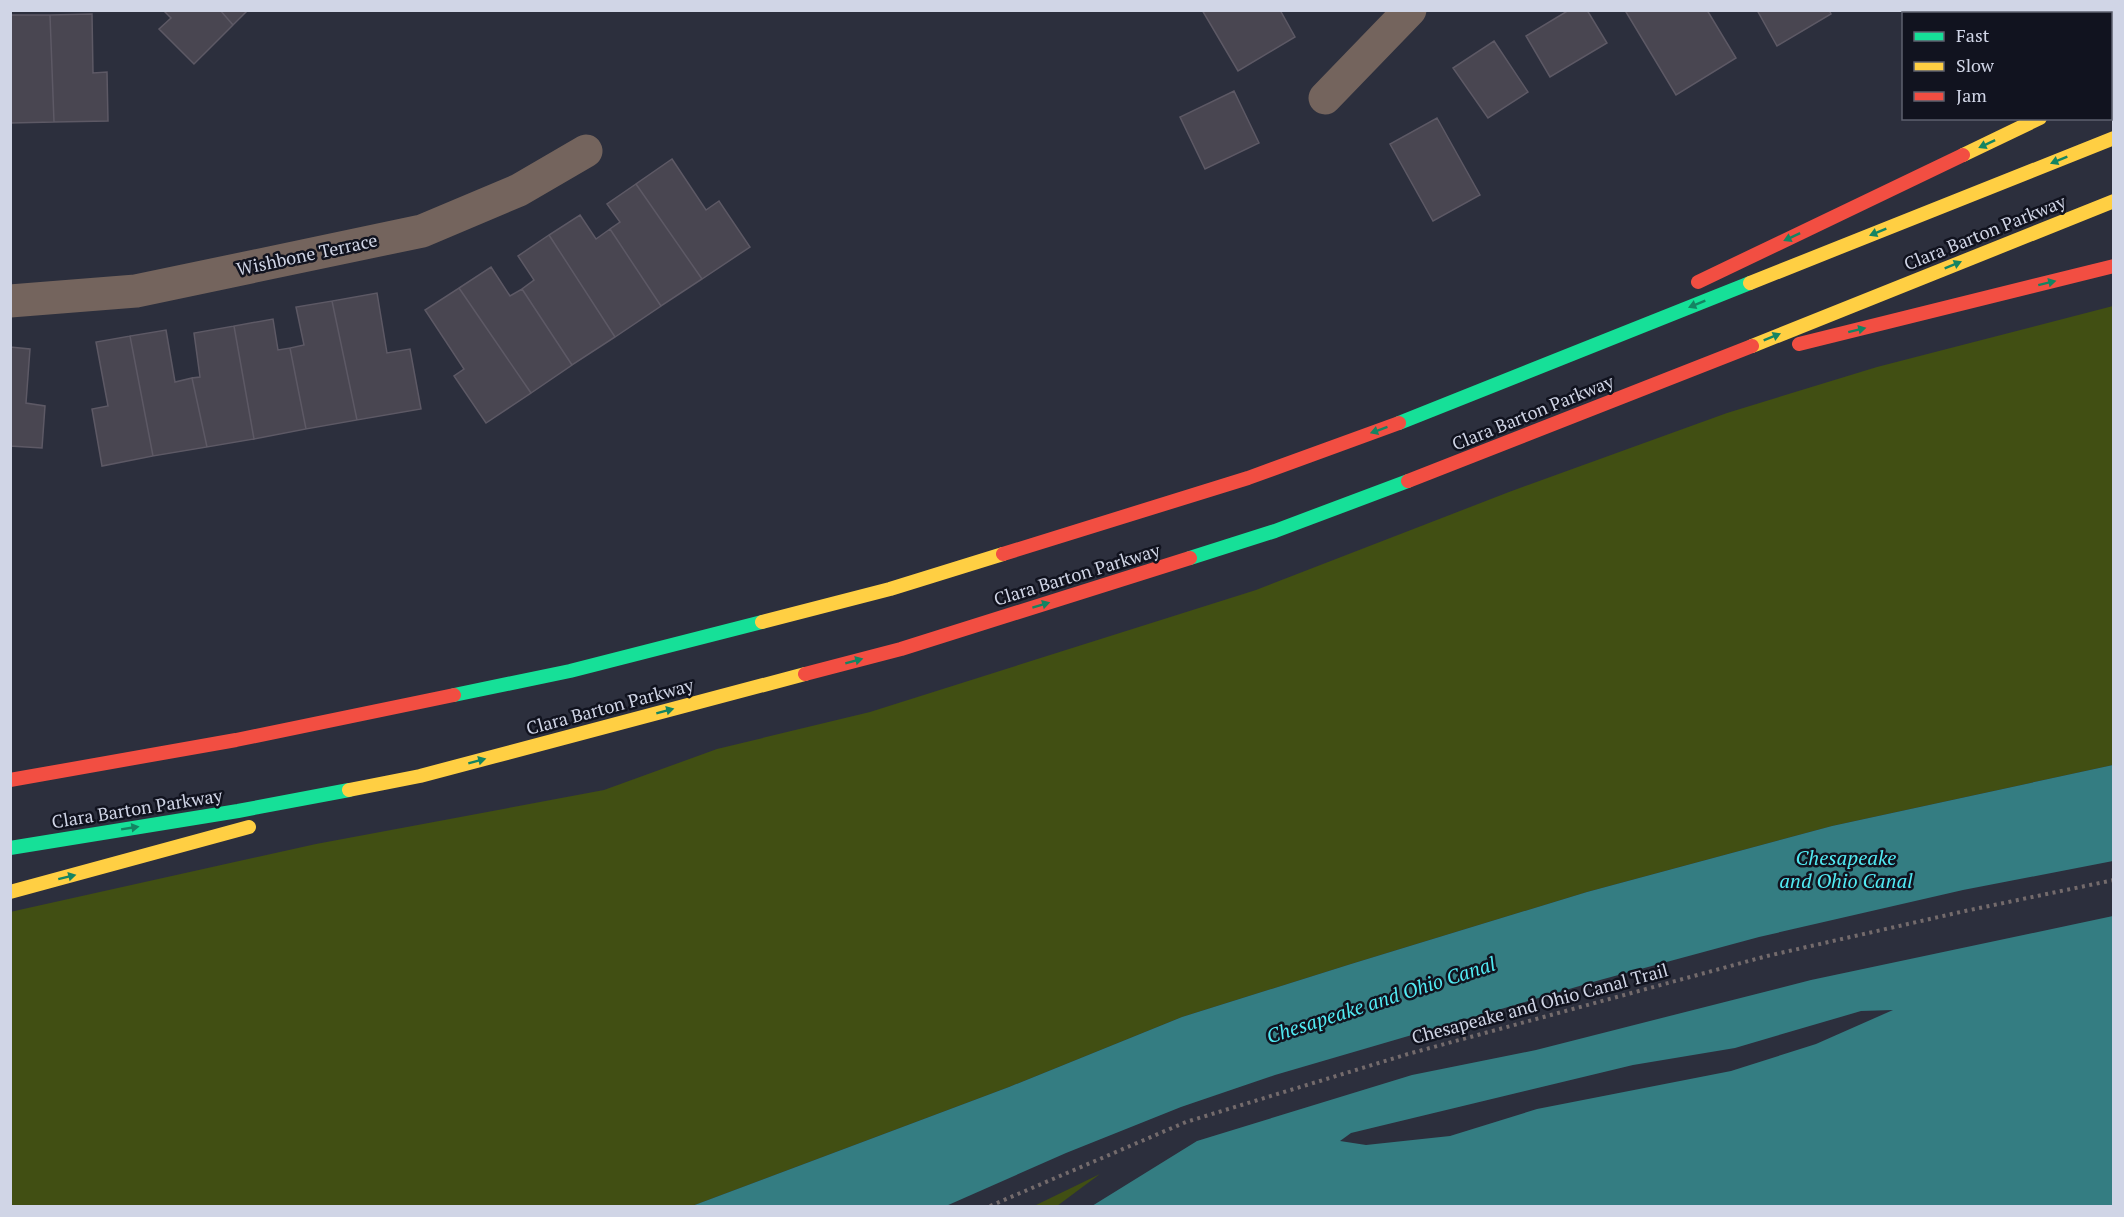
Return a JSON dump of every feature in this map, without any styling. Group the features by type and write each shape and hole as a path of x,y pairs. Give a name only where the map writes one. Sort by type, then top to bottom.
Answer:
{"main road":[{"path":"1684,289 2036,120"},
{"path":"10,780 236,740 570,671 890,589 1248,478 1415,417 2114,138"},
{"name":"Clara Barton Parkway","path":"10,848 238,811 420,776 901,649 1275,531 1490,451 2114,201"},
{"path":"1678,374 2114,266"},
{"path":"1415,417 1619,320"},
{"path":"10,892 154,855 420,776"}],"street":[{"path":"1325,98 1410,10"},
{"name":"Wishbone Terrace","path":"10,302 136,291 422,231 519,190 586,151"}],"path":[{"name":"Chesapeake and Ohio Canal Trail","path":"990,1206 1186,1122 1397,1058 1767,956 2114,880"}],"shaded area":[{"path":"2113,306 2113,765 1832,826 1587,892 1351,964 1182,1017 1009,1087 692,1206 11,1206 10,912 316,844 604,790 717,749 870,712 1256,590 1509,492 1727,413 1877,367"},
{"path":"1100,1174 1057,1206 1034,1206"}],"water":[{"name":"Chesapeake and Ohio Canal","path":"2113,765 2113,861 1963,890 1759,937 1600,980 1275,1075 1181,1107 1066,1153 946,1206 692,1206 1009,1087 1182,1017 1351,964 1587,892 1832,826"},
{"path":"2113,916 2113,1206 1092,1206 1197,1141 1412,1075 1536,1050 1811,980","holes":["1893,1010 1816,1044 1731,1071 1537,1109 1450,1136 1366,1145 1340,1141 1351,1133 1633,1065 1735,1048 1861,1011"]}],"building":[{"path":"163,10 220,10 233,25 194,64 159,29 171,18"},
{"path":"220,10 248,10 233,25"},
{"path":"1202,10 1280,10 1295,37 1238,71"},
{"path":"1569,10 1587,10 1607,43 1550,77 1526,36"},
{"path":"1629,10 1707,10 1736,58 1676,95 1626,12"},
{"path":"1757,10 1829,10 1831,14 1777,46"},
{"path":"92,14 93,73 107,72 108,121 54,122 50,15"},
{"path":"11,15 50,15 54,122 10,123"},
{"path":"1494,41 1528,92 1488,118 1453,68"},
{"path":"1234,91 1259,143 1205,169 1180,117"},
{"path":"1437,118 1480,195 1433,221 1390,144"},
{"path":"672,159 706,210 719,201 750,247 702,279 636,184"},
{"path":"636,184 702,279 661,306 610,229 620,222 607,204"},
{"path":"580,215 596,239 610,229 661,306 615,337 549,235"},
{"path":"549,235 615,337 572,365 522,289 534,280 518,256"},
{"path":"491,267 510,296 522,289 572,365 531,393 459,288"},
{"path":"459,288 531,393 486,423 454,376 464,369 425,310"},
{"path":"377,293 387,353 410,349 421,409 357,420 332,301"},
{"path":"332,301 357,420 306,429 290,348 304,345 296,307"},
{"path":"273,319 278,350 290,348 306,429 254,439 234,326"},
{"path":"234,326 254,439 207,447 192,378 200,377 194,333"},
{"path":"166,330 175,382 192,378 207,447 153,456 130,336"},
{"path":"130,336 153,456 102,466 92,409 108,406 96,342"},
{"path":"10,347 30,349 26,403 45,406 42,448 10,446"}],"traffic: fast":[{"path":"1399,423 1750,283"},
{"path":"1190,558 1275,531 1408,481"},
{"path":"454,695 570,671 762,622"},
{"path":"10,848 238,811 349,790"}],"traffic: slow":[{"path":"1963,155 2036,120"},
{"path":"1750,283 2114,138"},
{"path":"1752,346 2114,201"},
{"path":"762,622 890,589 1003,554"},
{"path":"349,790 420,776 805,674"},
{"path":"10,892 249,827"}],"traffic: jam":[{"path":"1698,282 1963,155"},
{"path":"1799,344 2114,266"},
{"path":"1408,481 1752,346"},
{"path":"1003,554 1248,478 1399,423"},
{"path":"805,674 901,649 1190,558"},
{"path":"10,780 236,740 454,695"}]}
